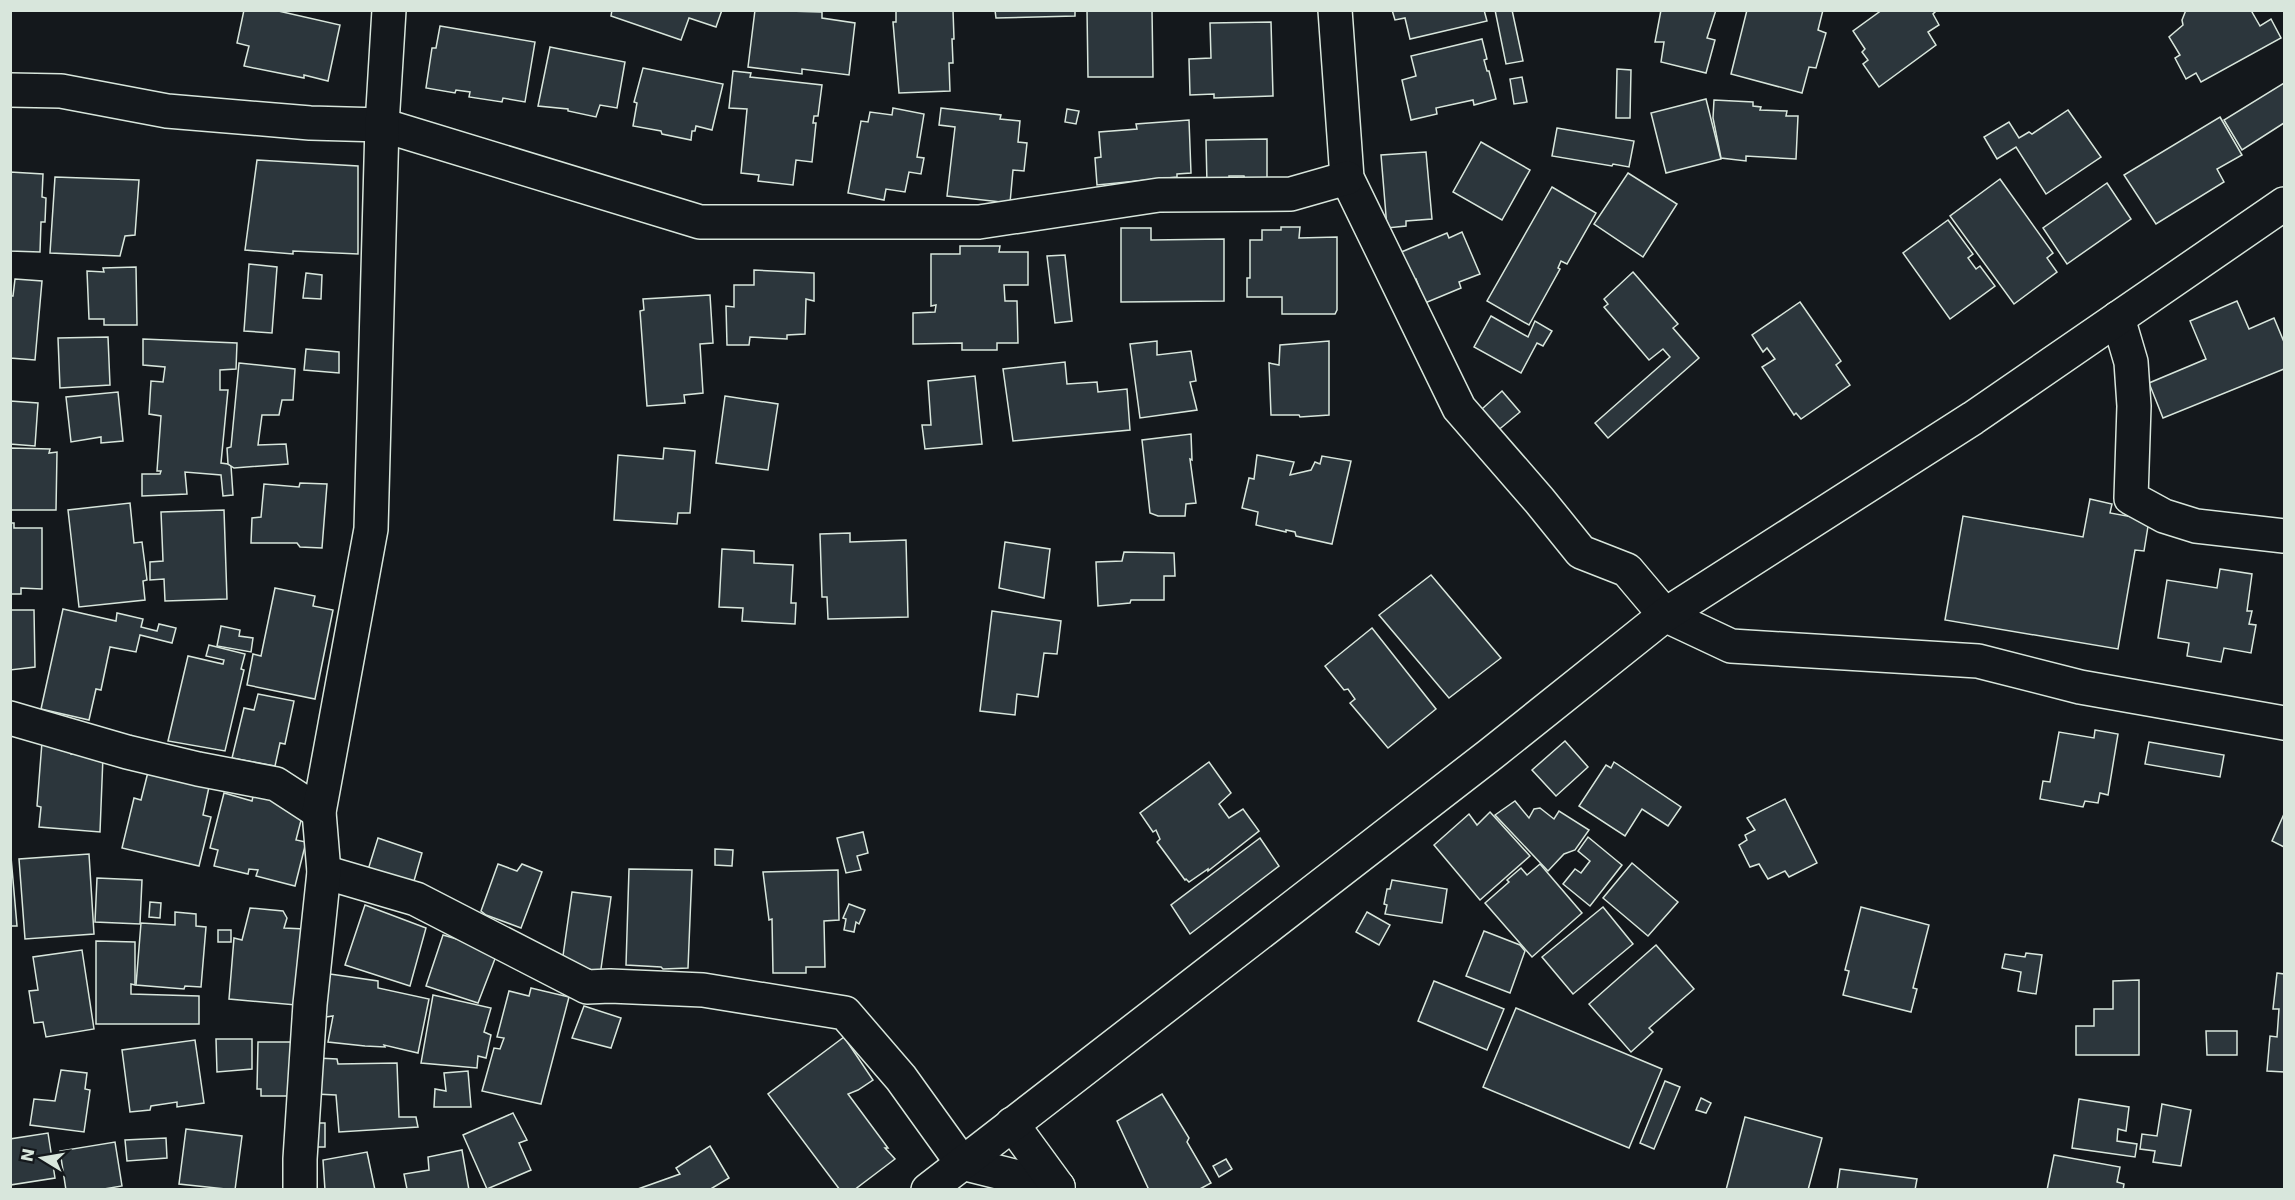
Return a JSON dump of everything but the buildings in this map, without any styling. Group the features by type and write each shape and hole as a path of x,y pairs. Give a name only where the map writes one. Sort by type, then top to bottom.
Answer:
{"street":[{"path":"300,1190 309,1016 324,872 318,812 371,529 382,125 389,10"},
{"path":"1335,10 1347,178 1459,408 1581,552 1627,570 1665,615 1731,646 1978,661 2080,687 2284,723"},
{"path":"10,90 61,91 167,111 310,123 382,125 700,222 979,222 1159,195 1291,194 1347,178"},
{"path":"928,1190 1491,754 1665,615 1973,418 2284,204"},
{"path":"2118,318 2131,362 2134,406 2131,498 2164,516 2196,526 2284,536"},
{"path":"10,718 148,757 276,784 318,812"},
{"path":"324,872 416,899 587,987 703,990 845,1013 901,1078 962,1163 1058,1188"},
{"path":"1012,1124 1058,1188"}]}
